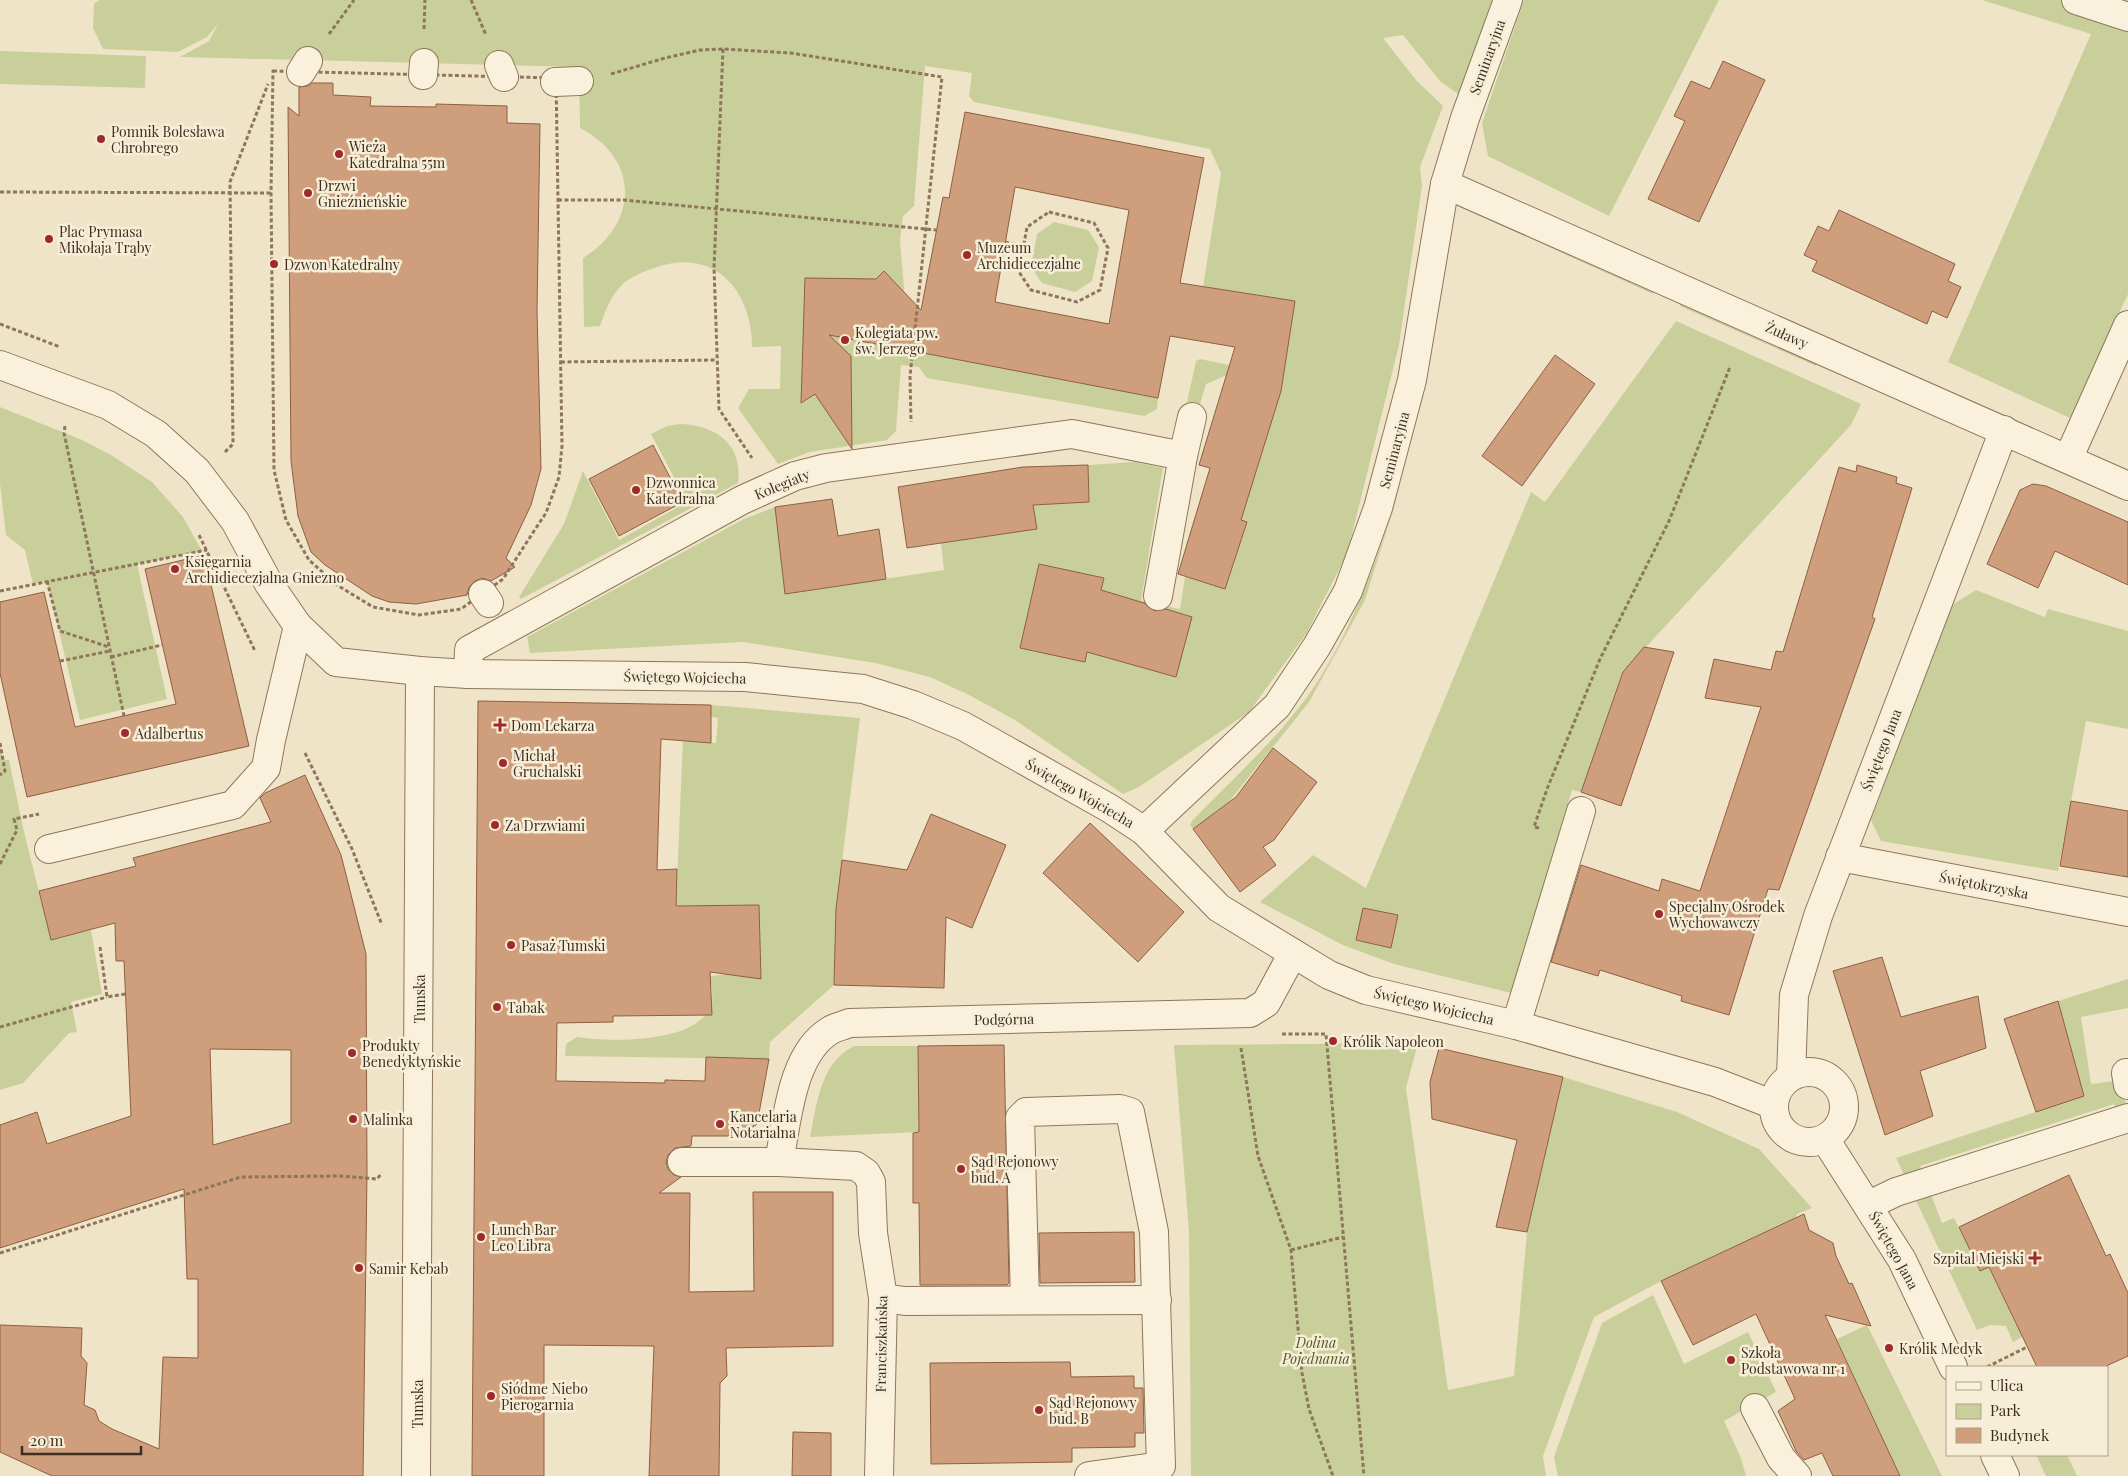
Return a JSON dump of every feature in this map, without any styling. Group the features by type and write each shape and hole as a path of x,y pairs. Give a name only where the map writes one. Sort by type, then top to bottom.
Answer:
{"street":[{"name":"Seminaryjna","path":"1144,832 1277,706 1317,646 1348,591 1378,508 1412,380 1445,184 1466,118 1508,0"},
{"path":"2076,0 2128,17"},
{"name":"Żuławy","path":"1445,184 2128,486"},
{"path":"2068,459 2128,325"},
{"name":"Świętego Wojciecha","path":"0,365 108,405 156,434 197,471 235,522 269,584 298,626 336,662 468,674 744,678 864,689 913,705 963,726 1108,808 1144,832 1218,908 1329,975 1366,990 1516,1024 1715,1082 1774,1105"},
{"path":"1158,596 1183,456 1192,417"},
{"name":"Świętego Jana","path":"1791,1076 1794,995 1818,916 2004,430"},
{"name":"Kolegiaty","path":"468,674 469,650 742,500 795,476 826,468 1072,434 1183,456"},
{"path":"49,849 233,805 266,768 280,699 298,626"},
{"name":"Tumska","path":"416,1476 420,671"},
{"path":"1516,1024 1581,812"},
{"name":"Świętokrzyska","path":"1840,858 2128,912"},
{"name":"Podgórna","path":"779,1162 798,1069 814,1045 830,1030 848,1023 1250,1013 1266,1003 1293,953"},
{"path":"1802,1072 1814,1072 1825,1075 1835,1082 1842,1092 1844,1115 1834,1133 1825,1139 1808,1143 1788,1136 1780,1127 1774,1105 1782,1084 1791,1076 1802,1072"},
{"path":"2128,1073 2126,1073 2128,1085"},
{"path":"1025,1300 1020,1118 1026,1112 1120,1109 1130,1112 1152,1220 1157,1300 1161,1466 1089,1476"},
{"path":"1869,1205 1896,1192 2128,1118"},
{"name":"Świętego Jana","path":"1825,1139 1869,1205 1902,1260 1953,1366"},
{"path":"682,1162 779,1162"},
{"name":"Franciszkańska","path":"779,1162 856,1166 866,1173 872,1182 873,1233 883,1298 879,1476"},
{"path":"883,1298 905,1301 1157,1300"},
{"path":"1755,1408 1781,1458 1784,1473"},
{"path":"1995,1456 2005,1476"}],"path":[{"path":"304,66 354,0"},
{"path":"273,71 304,66 502,71 556,78 567,82 621,72 665,58 700,50 723,49 791,54 942,77 910,376 911,428"},
{"path":"723,49 714,268 719,409 756,464"},
{"path":"273,71 271,193 274,470 286,520 309,560 337,585 373,607 419,615 461,609 491,591 546,513 559,477 562,446 558,200 567,82"},
{"path":"219,458 233,444 230,182 273,71"},
{"path":"0,192 271,193"},
{"path":"558,200 624,200 936,230"},
{"path":"1049,212 1094,223 1108,248 1100,290 1077,302 1031,290 1019,272 1023,246 1027,227 1049,212"},
{"path":"1006,242 1023,246"},
{"path":"561,362 716,360"},
{"path":"1573,840 1534,827 1547,789 1600,659 1669,521 1730,367"},
{"path":"73,429 65,425 64,432 124,716"},
{"path":"196,527 245,633 280,699"},
{"path":"0,591 207,550"},
{"path":"47,581 60,631 110,649"},
{"path":"111,657 162,645"},
{"path":"60,662 110,649"},
{"path":"0,743 5,771 0,775"},
{"path":"304,751 352,849 383,928"},
{"path":"0,864 17,830 14,819 41,813"},
{"path":"100,947 107,997"},
{"path":"0,1027 107,997 125,994"},
{"path":"1326,1034 1364,1476"},
{"path":"1241,1044 1258,1156 1291,1250 1303,1382 1308,1409 1333,1476"},
{"path":"0,1253 241,1177 340,1176 377,1180 388,1167"},
{"path":"1291,1250 1343,1237"},
{"path":"1989,1366 2027,1347"}],"green space":[{"path":"99,0 1496,0 1462,97 1440,81 1403,35 1383,38 1416,80 1443,106 1420,167 1422,186 1399,345 1347,554 1306,634 1249,712 1139,787 1123,794 1015,720 969,695 930,677 875,663 743,642 530,653 527,637 744,519 775,507 785,594 944,570 941,543 1036,529 1033,505 1089,502 1088,465 1134,462 1163,468 1141,601 1180,609 1185,577 1225,589 1247,522 1230,517 1227,375 1206,384 1200,404 1187,402 1196,361 1200,359 1283,376 1295,301 1203,287 1221,173 1210,149 974,102 969,96 972,73 925,66 914,206 903,216 900,241 904,288 900,352 921,352 1158,398 1157,409 1144,416 927,378 919,367 901,365 896,431 887,440 810,452 778,464 738,408 749,389 780,389 781,346 752,347 750,326 745,308 737,291 726,278 711,268 695,263 675,263 654,268 632,277 617,290 600,326 584,327 583,258 601,244 615,227 622,210 625,192 622,174 614,156 600,141 580,128 579,67 180,57 209,41 218,24 207,37 178,52 103,49 93,28 94,4"},
{"path":"1524,0 1719,0 1609,216 1488,156 1482,123"},
{"path":"1982,0 2128,0 2128,294 2070,418 1948,362 2091,34"},
{"path":"0,51 146,56 145,88 0,84"},
{"path":"1465,205 1655,288 1653,294 1458,206"},
{"path":"1054,222 1088,230 1099,247 1092,281 1075,292 1042,283 1031,267 1037,234"},
{"path":"1681,301 1817,362 1816,366 1680,306"},
{"path":"1676,321 1861,404 1851,425 1623,672 1581,792 1572,790 1511,993 1394,964 1343,945 1260,902 1313,855 1366,888 1531,492 1545,502"},
{"path":"0,407 80,439 111,455 152,482 183,517 202,551 137,564 167,699 80,720 47,581 33,584 25,550 6,535 0,484"},
{"path":"1424,411 1365,600 1309,702 1228,803 1193,829 1190,825 1192,821 1260,752 1293,715 1308,696 1339,645 1368,580 1380,547"},
{"path":"679,424 704,428 724,439 736,457 738,483 521,599 519,597 564,524 583,471 619,540 687,502 651,434 667,426"},
{"path":"1976,590 2045,617 2048,609 2128,631 2128,729 2086,721 2058,871 1881,841 1871,820 1952,605"},
{"path":"711,705 860,718 836,909 834,985 770,1042 769,1059 565,1056 566,1044 577,1037 610,1040 651,1038 688,1028 702,1018 711,1006 710,976 730,974 761,978 759,905 676,906 683,737 685,741 716,743 718,718 711,717"},
{"path":"0,743 3,760 9,760 24,832 51,940 91,930 102,994 71,1002 77,1032 69,1033 23,1083 0,1090"},
{"path":"2128,979 2128,1008 2081,1017 2091,1084 2122,1080 2127,1114 2119,1116 2114,1104 1920,1166 1942,1223 1954,1218 1980,1270 1989,1267 2022,1337 2013,1342 2006,1326 1990,1325 1977,1330 1896,1158 2084,1096 2058,1001"},
{"name":"Dolina Pojednania","path":"1418,1043 1406,1088 1448,1390 1514,1376 1527,1232 1563,1077 1677,1112 1759,1149 1812,1208 1797,1214 1796,1218 1661,1281 1594,1317 1543,1456 1546,1476 1191,1476 1189,1232 1174,1045"},
{"path":"854,1046 918,1046 919,1132 810,1137 818,1098 827,1074 843,1053"},
{"path":"1653,1295 1684,1364 1748,1332 1776,1392 1724,1421 1741,1458 1746,1476 1558,1476 1554,1457 1602,1323"},
{"path":"1867,1325 1942,1476 1900,1476 1837,1339"},
{"path":"2036,1456 2067,1456 2077,1476 2046,1476"}],"building":[{"path":"1723,61 1765,80 1699,222 1648,199 1685,121 1674,116 1691,81 1710,89"},
{"path":"312,83 333,83 333,95 371,97 370,106 436,107 436,104 507,106 507,123 540,124 537,311 541,469 531,505 506,558 515,567 491,581 482,578 475,581 469,587 467,595 416,604 389,602 372,596 325,565 311,552 298,516 291,461 288,107 299,116 299,87 308,86"},
{"name":"Muzeum Archidiecezjalne","path":"965,112 1204,158 1180,283 1295,301 1281,391 1241,520 1247,522 1225,589 1178,574 1210,468 1199,465 1235,347 1170,336 1158,398 829,335 851,356 852,449 815,394 801,403 805,278 876,279 884,271 921,310 943,197 949,198","holes":["1015,187 1129,210 1109,324 995,302"]},
{"path":"1839,210 1955,264 1948,281 1961,287 1947,318 1932,311 1927,324 1812,271 1817,261 1804,255 1818,226 1829,231"},
{"path":"1555,355 1595,384 1522,486 1482,456"},
{"name":"Dzwonnica Katedralna","path":"653,445 683,502 619,536 589,479"},
{"path":"1088,465 1089,502 1033,505 1037,529 907,548 898,487 1023,467"},
{"path":"1857,465 1897,477 1896,483 1912,488 1872,617 1875,619 1779,890 1768,889 1729,1015 1681,1001 1682,996 1600,970 1598,976 1551,962 1581,865 1659,891 1662,879 1700,891 1761,707 1705,698 1714,659 1771,670 1776,651 1783,652 1839,467 1856,472"},
{"path":"2033,484 2046,486 2128,522 2128,585 2055,551 2038,588 1987,564 2020,490"},
{"path":"832,499 838,536 879,529 886,579 785,594 775,507"},
{"path":"204,555 249,746 27,797 0,673 0,602 44,592 75,727 176,704 145,569"},
{"path":"1039,564 1104,578 1101,590 1144,603 1155,611 1166,609 1192,617 1176,677 1087,652 1085,662 1020,648"},
{"path":"1644,647 1674,652 1621,806 1581,792 1623,672"},
{"path":"478,701 711,705 711,743 661,739 657,870 677,869 676,906 759,905 761,979 710,972 712,1015 613,1016 613,1022 557,1023 556,1081 665,1083 665,1080 705,1081 706,1057 769,1059 757,1124 740,1136 692,1136 691,1146 675,1148 668,1155 666,1162 668,1169 674,1175 681,1177 659,1193 690,1193 689,1292 754,1291 753,1192 833,1192 833,1346 726,1348 727,1376 720,1383 719,1476 649,1476 654,1346 544,1345 544,1476 472,1476"},
{"path":"1273,748 1317,782 1274,840 1263,847 1276,865 1240,892 1193,829 1236,797"},
{"path":"305,775 341,855 366,954 367,1173 363,1476 52,1476 0,1452 0,1325 82,1328 81,1356 87,1363 84,1405 95,1410 99,1421 112,1429 159,1449 163,1357 198,1358 198,1279 187,1279 184,1189 0,1248 0,1125 37,1112 47,1144 131,1116 124,961 116,961 115,923 51,940 39,891 136,866 133,858 271,822 260,798 265,793","holes":["210,1049 291,1050 291,1123 213,1145"]},
{"path":"2071,801 2128,811 2128,877 2060,866"},
{"path":"931,814 1006,845 972,928 946,917 944,988 834,985 836,909 842,860 907,870"},
{"path":"1090,823 1184,912 1138,962 1043,873"},
{"path":"1363,908 1398,915 1391,948 1356,940"},
{"path":"1882,957 1901,1017 1978,996 1986,1048 1920,1071 1933,1116 1885,1135 1833,971"},
{"path":"2058,1001 2084,1096 2036,1112 2004,1019"},
{"name":"Sąd Rejonowy bud. A","path":"1004,1045 1009,1283 1007,1285 920,1285 919,1203 913,1203 913,1133 919,1132 918,1046"},
{"path":"1439,1048 1563,1077 1527,1232 1496,1227 1517,1140 1432,1119 1430,1082"},
{"path":"2069,1175 2106,1256 2110,1254 2128,1293 2128,1356 2106,1366 2037,1366 1989,1267 1980,1271 1959,1227"},
{"path":"1804,1214 1809,1230 1833,1243 1836,1256 1849,1284 1852,1283 1871,1326 1825,1315 1900,1476 1833,1476 1822,1453 1804,1460 1796,1451 1778,1411 1795,1399 1756,1314 1693,1345 1661,1281"},
{"path":"1134,1232 1135,1282 1040,1283 1039,1233"},
{"name":"Sąd Rejonowy bud. B","path":"1070,1362 1071,1377 1134,1376 1134,1388 1143,1388 1144,1433 1135,1433 1135,1447 1072,1448 1072,1462 931,1464 930,1363"},
{"path":"793,1432 831,1433 831,1476 792,1476"}],"place":[{"name":"Pomnik Bolesława Chrobrego","path":"101,139"},
{"name":"Wieża Katedralna 55m","path":"339,154"},
{"name":"Drzwi Gnieźnieńskie","path":"308,193"},
{"name":"Plac Prymasa Mikołaja Trąby","path":"49,239"},
{"name":"Muzeum Archidiecezjalne","path":"967,255"},
{"name":"Dzwon Katedralny","path":"274,264"},
{"name":"Kolegiata pw. św. Jerzego","path":"845,340"},
{"name":"Dzwonnica Katedralna","path":"636,490"},
{"name":"Księgarnia Archidiecezjalna Gniezno","path":"175,569"},
{"name":"Dom Lekarza","path":"500,725"},
{"name":"Adalbertus","path":"125,733"},
{"name":"Michał Gruchalski","path":"503,763"},
{"name":"Za Drzwiami","path":"495,825"},
{"name":"Specjalny Ośrodek Wychowawczy","path":"1659,914"},
{"name":"Pasaż Tumski","path":"511,945"},
{"name":"Tabak","path":"497,1007"},
{"name":"Królik Napoleon","path":"1333,1041"},
{"name":"Produkty Benedyktyńskie","path":"352,1053"},
{"name":"Malinka","path":"353,1119"},
{"name":"Kancelaria Notarialna","path":"720,1124"},
{"name":"Sąd Rejonowy bud. A","path":"961,1169"},
{"name":"Lunch Bar Leo Libra","path":"481,1237"},
{"name":"Szpital Miejski","path":"2035,1258"},
{"name":"Samir Kebab","path":"359,1268"},
{"name":"Królik Medyk","path":"1889,1348"},
{"name":"Szkoła Podstawowa nr 1","path":"1731,1360"},
{"name":"Siódme Niebo Pierogarnia","path":"491,1396"},
{"name":"Sąd Rejonowy bud. B","path":"1039,1410"}]}
